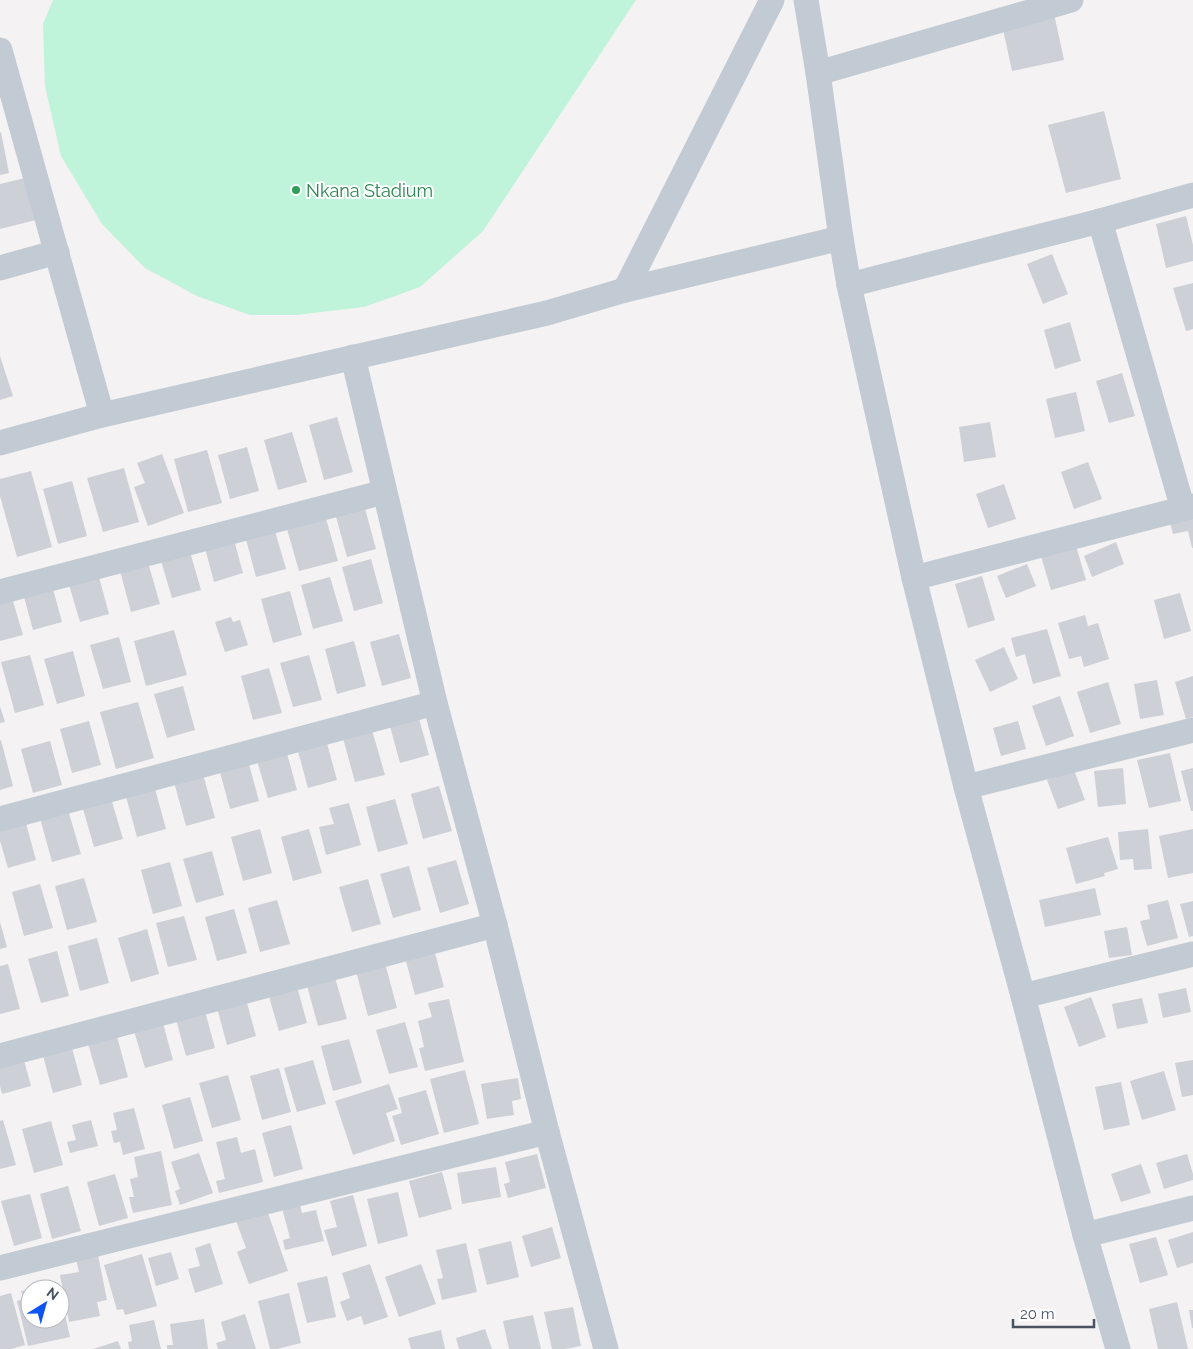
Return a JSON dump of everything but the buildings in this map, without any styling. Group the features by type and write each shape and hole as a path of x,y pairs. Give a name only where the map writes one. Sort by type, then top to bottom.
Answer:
{"street":[{"path":"625,290 772,0"},
{"path":"806,0 849,285 914,578 966,787 1085,1235 1118,1349"},
{"path":"818,73 1055,2"},
{"path":"0,50 102,415"},
{"path":"849,285 1100,221 1193,195"},
{"path":"914,578 1188,508 1100,221"},
{"path":"0,443 102,415 547,313 625,290 841,238"},
{"path":"0,268 57,252"},
{"path":"353,357 435,703 495,925 547,1132 606,1349"},
{"path":"0,592 384,492"},
{"path":"0,819 435,703"},
{"path":"966,787 1193,730"},
{"path":"0,1056 495,925"},
{"path":"1023,996 1193,954"},
{"path":"0,1268 547,1132"},
{"path":"1085,1235 1193,1208"}],"green space":[{"name":"Nkana Stadium","path":"53,0 636,0 483,231 420,287 364,307 296,315 250,315 197,296 145,268 102,224 61,156 45,86 43,24"}],"place":[{"name":"Nkana Stadium","path":"296,190"}]}
